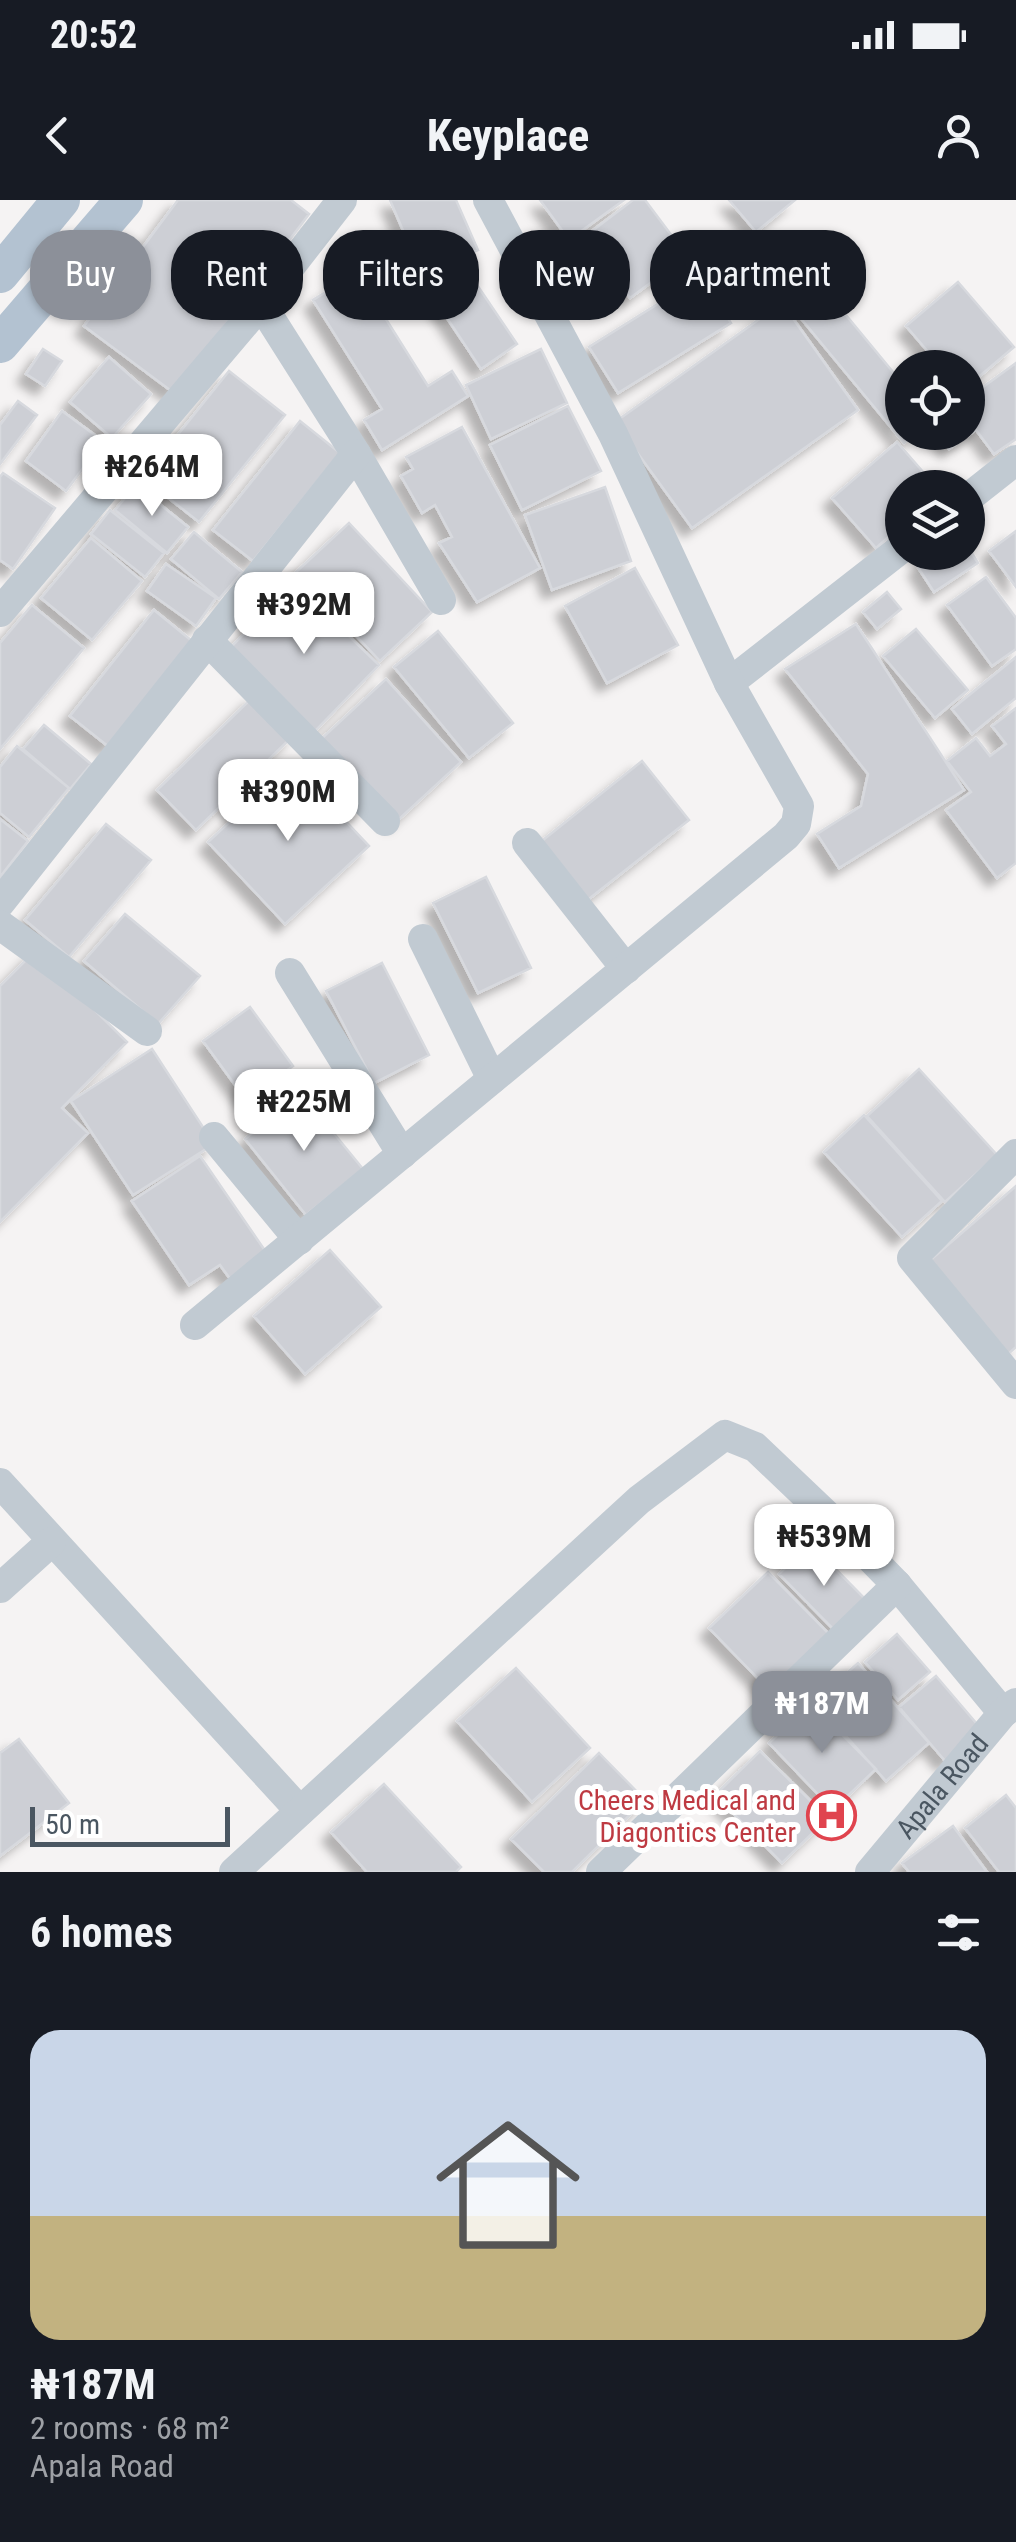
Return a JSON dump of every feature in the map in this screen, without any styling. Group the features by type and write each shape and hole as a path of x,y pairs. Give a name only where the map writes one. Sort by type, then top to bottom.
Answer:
{"main road":[{"path":"0,274 61,200"},
{"path":"0,344 124,200"}],"street":[{"path":"303,250 342,200"},
{"path":"196,1325 796,824 799,806 729,682 613,434 488,200"},
{"path":"0,612 247,320"},
{"path":"271,320 356,454 441,600"},
{"path":"0,903 356,454"},
{"path":"985,485 1016,460"},
{"path":"729,682 885,561"},
{"path":"206,640 385,822"},
{"path":"527,843 626,968"},
{"path":"0,926 147,1032"},
{"path":"423,939 492,1079"},
{"path":"290,973 402,1154"},
{"path":"214,1137 299,1240"},
{"path":"1016,1154 912,1258 1016,1384"},
{"path":"234,1872 639,1500 725,1435 755,1448 897,1585 1010,1708"},
{"path":"0,1483 300,1811"},
{"path":"0,1588 51,1542"},
{"path":"601,1872 897,1585"},
{"name":"Apala Road","path":"870,1872 1010,1708"}],"building":[{"path":"178,200 291,200 309,214 297,230 171,230 171,320 229,320 174,393 84,326 88,320 151,320 151,236"},
{"path":"390,200 456,200 469,230 403,230"},
{"path":"540,200 624,200 583,230 562,230"},
{"path":"633,200 645,200 668,230 650,230 650,283 630,298 630,230 593,230"},
{"path":"729,200 795,200 758,230"},
{"path":"958,282 1014,347 985,372 985,350 927,350 906,326"},
{"path":"479,288 517,344 481,369 448,320 479,320"},
{"path":"323,294 323,316 313,300"},
{"path":"650,309 650,320 731,323 618,393 589,347"},
{"path":"326,320 387,320 428,386 452,371 468,396 382,450 364,420 382,409"},
{"path":"758,320 794,320 858,410 692,528 615,422"},
{"path":"802,320 850,320 885,362 885,420"},
{"path":"43,349 62,361 45,386 26,374"},
{"path":"541,349 567,403 491,439 466,385"},
{"path":"109,357 151,394 112,438 70,402"},
{"path":"1016,363 1016,439 994,454 985,442 985,386"},
{"path":"229,371 285,415 199,522 143,478"},
{"path":"18,401 37,415 0,464 0,425"},
{"path":"568,406 601,471 522,510 490,445"},
{"path":"62,411 103,441 66,491 26,461"},
{"path":"300,421 340,453 253,561 213,530"},
{"path":"462,427 540,568 477,602 439,543 452,537 435,505 422,513 401,476 413,469 406,457"},
{"path":"888,450 904,450 921,470 885,470 885,540 876,548 832,498"},
{"path":"3,473 55,508 13,569 0,560"},
{"path":"136,485 188,527 167,553 115,510"},
{"path":"605,487 631,561 552,590 525,515"},
{"path":"110,510 164,553 145,577 91,534"},
{"path":"349,523 432,612 380,661 296,572"},
{"path":"1016,531 1016,587 989,551"},
{"path":"194,532 242,572 219,599 171,559"},
{"path":"91,538 142,581 92,640 41,598"},
{"path":"166,564 216,598 196,626 147,591"},
{"path":"635,568 678,645 607,683 565,606"},
{"path":"920,570 967,570 934,592"},
{"path":"986,577 1016,618 1016,649 992,666 947,605"},
{"path":"294,583 379,665 314,732 228,650"},
{"path":"887,592 901,609 877,629 863,612"},
{"path":"32,605 84,648 0,749 0,643"},
{"path":"154,610 192,641 109,747 70,716"},
{"path":"856,624 964,790 839,868 817,834 861,806 868,774 785,669"},
{"path":"916,629 968,690 935,718 883,656"},
{"path":"438,631 513,723 469,758 394,667"},
{"path":"1016,657 1016,698 972,734 952,709"},
{"path":"386,679 461,762 396,822 320,740"},
{"path":"255,695 294,735 196,830 157,790"},
{"path":"1016,708 1016,863 997,878 946,810 971,792 947,761 976,738 990,756 1006,744 992,726"},
{"path":"44,725 91,764 70,789 23,749"},
{"path":"17,746 69,788 29,837 0,813 0,767"},
{"path":"642,761 689,820 585,902 538,844"},
{"path":"292,764 369,846 285,924 208,842"},
{"path":"0,819 28,841 0,877"},
{"path":"106,824 151,860 69,957 25,920"},
{"path":"486,877 531,968 478,993 433,903"},
{"path":"125,914 200,976 158,1024 84,961"},
{"path":"35,951 127,1042 62,1108 88,1133 0,1222 0,986"},
{"path":"382,963 429,1055 374,1083 326,991"},
{"path":"250,1007 293,1066 246,1100 203,1041"},
{"path":"152,1049 214,1144 133,1195 71,1101"},
{"path":"919,1069 997,1155 945,1202 867,1116"},
{"path":"301,1093 363,1169 306,1215 245,1139"},
{"path":"864,1115 942,1201 902,1237 824,1152"},
{"path":"200,1156 268,1255 231,1280 220,1265 189,1285 132,1201"},
{"path":"1016,1186 1016,1347 1007,1355 927,1263"},
{"path":"330,1250 381,1307 305,1374 254,1316"},
{"path":"810,1543 870,1604 839,1635 779,1574"},
{"path":"768,1572 835,1640 776,1697 709,1628"},
{"path":"897,1634 930,1672 898,1700 865,1662"},
{"path":"858,1663 929,1743 886,1781 815,1701"},
{"path":"516,1668 590,1748 532,1802 457,1721"},
{"path":"936,1676 982,1730 946,1762 899,1707"},
{"path":"811,1703 876,1769 833,1810 769,1743"},
{"path":"19,1739 69,1803 0,1856 0,1753"},
{"path":"760,1751 828,1818 782,1863 715,1795"},
{"path":"599,1753 645,1800 572,1872 544,1872 511,1839"},
{"path":"384,1784 461,1867 456,1872 367,1872 331,1832"},
{"path":"1006,1795 1016,1808 1016,1872 999,1872 965,1828"},
{"path":"953,1826 987,1872 909,1872 902,1863"}],"place":[{"name":"Cheers Medical and Diagontics Center","path":"831,1816"}]}
